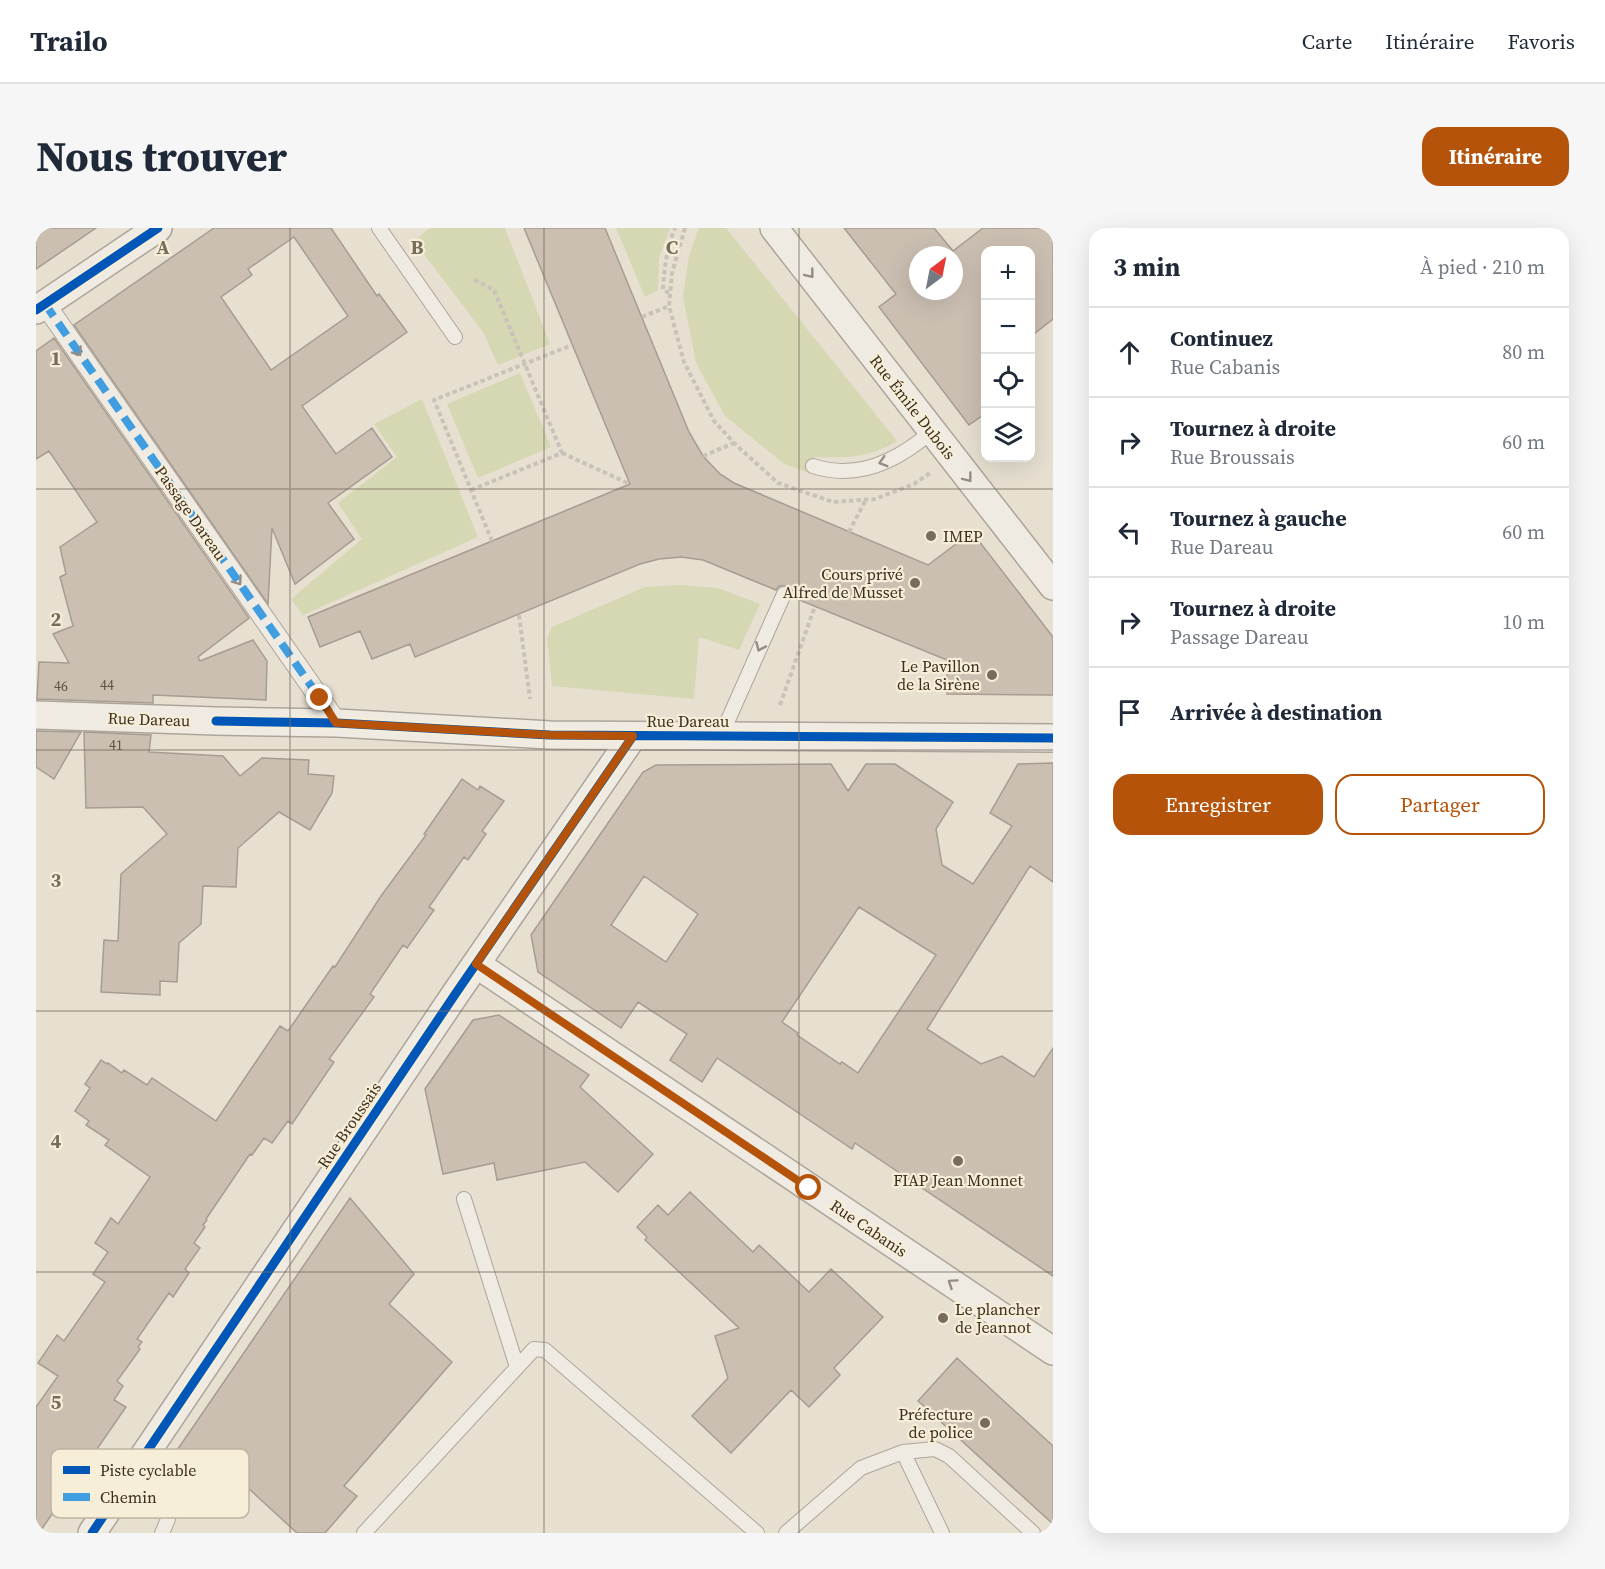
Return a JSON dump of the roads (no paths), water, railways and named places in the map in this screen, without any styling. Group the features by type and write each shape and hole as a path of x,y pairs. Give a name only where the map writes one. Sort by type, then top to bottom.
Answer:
{"street":[{"path":"41,307 158,228"},
{"name":"Rue Émile Dubois","path":"774,228 1053,586"},
{"name":"Passage Dareau","path":"41,307 336,723"},
{"name":"Rue Dareau","path":"36,715 336,723 550,735 1053,738"},
{"name":"Rue Broussais","path":"150,1449 476,964 633,736"},
{"name":"Rue Cabanis","path":"476,964 1053,1351"},
{"name":"Rue Broussais","path":"98,1531 106,1518"}],"lane":[{"path":"379,228 455,337"},
{"path":"813,466 826,471 856,471 894,459 932,431"},
{"path":"721,736 784,594"},
{"path":"464,1200 517,1367"},
{"path":"364,1533 534,1349 545,1350 757,1533"},
{"path":"786,1533 861,1468 903,1452 935,1449 949,1456 1033,1533"},
{"path":"903,1452 942,1533"},
{"path":"162,1533 169,1518"}],"place":[{"name":"IMEP","path":"931,536"},
{"name":"Cours privé Alfred de Musset","path":"915,583"},
{"name":"Le Pavillon de la Sirène","path":"992,675"},
{"name":"FIAP Jean Monnet","path":"958,1161"},
{"name":"Le plancher de Jeannot","path":"943,1318"},
{"name":"Préfecture de police","path":"985,1423"}]}
